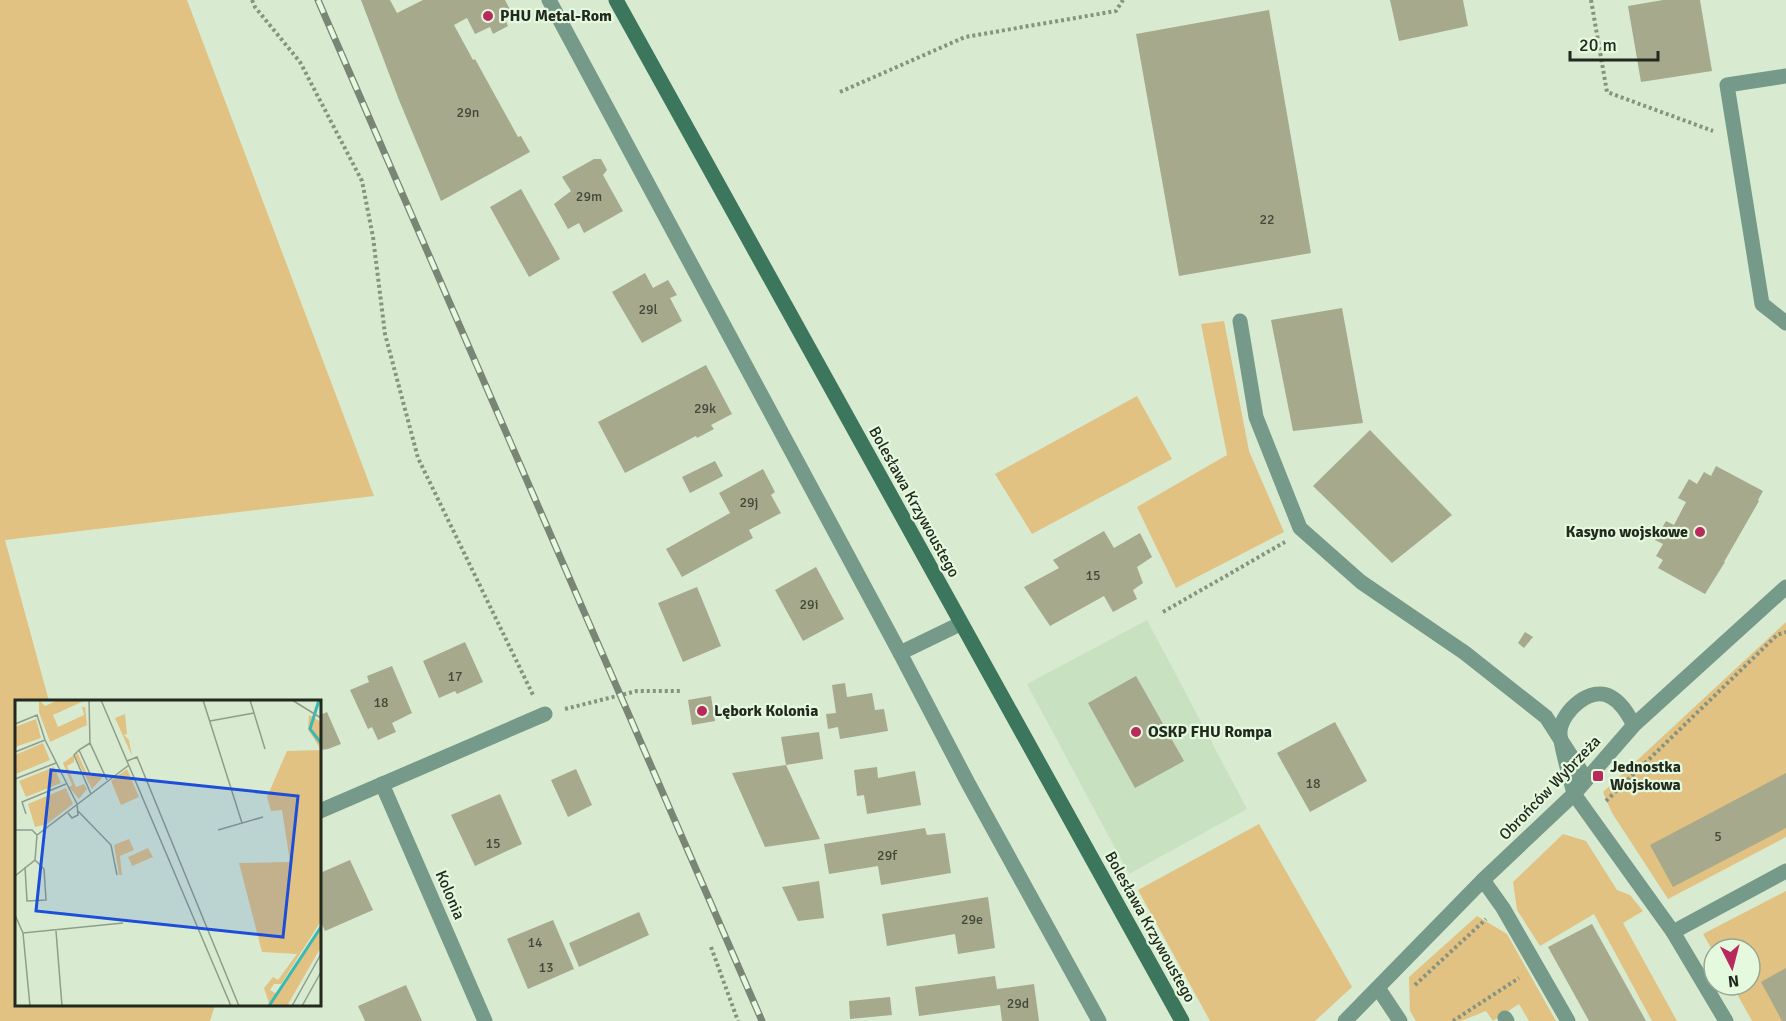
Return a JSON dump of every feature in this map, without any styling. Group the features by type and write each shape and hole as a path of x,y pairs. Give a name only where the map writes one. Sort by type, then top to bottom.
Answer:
{"main road":[{"name":"Bolesława Krzywoustego","path":"616,0 1182,1021"}],"street":[{"path":"549,0 900,652 968,783 1099,1021"},
{"path":"1786,76 1727,85 1762,304 1786,323"},
{"path":"1240,321 1256,417 1300,528 1361,582 1465,653 1546,717 1586,779"},
{"name":"Obrońców Wybrzeża","path":"1345,1021 1483,880 1574,794 1634,725 1786,587"},
{"path":"900,652 960,624"},
{"path":"1634,725 1622,706 1605,695 1579,701 1564,716 1560,732 1574,794 1673,932 1726,1021"},
{"path":"321,811 545,714"},
{"name":"Kolonia","path":"382,784 485,1021"},
{"path":"1673,932 1786,871"},
{"path":"1483,880 1503,908 1568,1021"},
{"path":"1378,988 1400,1021"}],"path":[{"path":"252,0 255,7 300,62 362,182 373,237 385,334 418,458 525,683 545,714 637,691 681,691"},
{"path":"840,92 965,37 1116,10 1124,0"},
{"path":"1591,0 1607,92 1737,139"},
{"path":"1163,612 1303,531"},
{"path":"1601,806 1778,635 1786,632"},
{"path":"1411,989 1486,918"},
{"path":"711,947 738,1021"},
{"path":"1453,1021 1537,966"}],"shaded area":[{"path":"0,0 187,0 374,496 5,540 49,700 15,700 15,1006 215,1006 210,1021 0,1021"},
{"path":"1224,321 1249,451 1284,532 1176,588 1137,507 1227,455 1201,324"},
{"path":"1137,396 1172,459 1032,534 995,474"},
{"path":"1147,620 1247,809 1129,874 1027,684"},
{"path":"1786,622 1786,837 1668,899 1612,813 1603,792"},
{"path":"1259,824 1352,987 1315,1021 1210,1021 1138,890"},
{"path":"1563,834 1586,841 1617,890 1630,895 1643,911 1623,923 1677,1021 1652,1021 1594,914 1540,946 1517,910 1513,882"},
{"path":"1786,891 1786,1021 1752,1021 1739,997 1762,997 1762,937 1705,937 1703,934"},
{"path":"1477,916 1507,934 1556,1021 1529,1021 1519,1004 1493,1021 1486,1011 1461,1021 1416,1021 1410,1011 1409,977"}],"building":[{"path":"361,0 390,0 397,13 423,0 505,0 513,15 505,19 508,26 493,34 490,27 475,34 467,18 454,25 518,137 521,136 530,152 441,201"},
{"path":"1390,0 1463,0 1468,26 1399,41"},
{"path":"1663,0 1700,0 1712,71 1641,82 1628,6"},
{"path":"1269,10 1311,253 1179,276 1136,34"},
{"path":"594,159 601,159 607,170 603,175 623,211 584,233 579,223 568,229 554,204 571,191 562,177"},
{"path":"521,189 560,259 529,277 490,207"},
{"path":"645,273 653,288 668,280 677,295 670,298 682,321 642,343 612,292"},
{"path":"1342,308 1363,423 1293,431 1271,320"},
{"path":"706,365 732,414 711,425 714,429 625,473 598,422"},
{"path":"1370,430 1452,515 1392,563 1313,486"},
{"path":"715,461 723,476 690,493 682,477"},
{"name":"Kasyno wojskowe","path":"1716,466 1763,491 1705,594 1658,568 1663,560 1656,556 1663,544 1655,540 1666,521 1674,525 1686,502 1678,498 1689,479 1697,484 1704,472 1711,476"},
{"path":"763,469 775,492 771,495 781,513 749,530 753,538 682,577 666,549 730,513 719,493"},
{"path":"1104,531 1114,548 1140,533 1152,557 1137,567 1143,583 1133,590 1137,599 1113,612 1104,596 1050,626 1024,587 1059,568 1053,560"},
{"path":"816,567 844,619 803,641 775,590"},
{"path":"697,587 721,646 683,662 658,603"},
{"path":"1525,632 1533,637 1524,648 1518,643"},
{"path":"465,642 483,682 457,694 455,691 439,698 423,661"},
{"path":"392,666 412,713 392,723 396,732 378,740 372,727 368,729 350,690 369,682 367,676"},
{"name":"OSKP FHU Rompa","path":"1136,676 1184,761 1135,788 1088,703"},
{"path":"845,683 847,697 872,693 875,710 884,709 888,731 840,739 838,727 828,729 826,714 836,713 832,685"},
{"name":"Lębork Kolonia","path":"711,696 715,721 692,725 688,700"},
{"path":"327,712 341,744 321,750 321,715"},
{"path":"1335,722 1367,781 1310,812 1277,753"},
{"path":"819,732 823,759 786,765 781,737"},
{"path":"786,765 820,839 765,847 732,773"},
{"path":"877,767 878,778 915,771 921,805 867,814 864,795 857,796 854,770"},
{"path":"576,769 592,805 568,817 551,780"},
{"path":"1786,773 1786,828 1673,887 1650,845"},
{"path":"500,794 522,844 475,866 451,815"},
{"path":"925,828 927,835 945,833 951,873 881,885 878,866 829,874 824,844"},
{"path":"350,860 373,910 325,931 321,921 321,873"},
{"path":"819,881 824,918 798,921 782,887"},
{"path":"988,897 995,948 958,954 955,934 887,946 882,914"},
{"path":"639,912 649,935 579,967 569,943"},
{"path":"553,920 574,969 528,989 507,939"},
{"path":"1592,924 1646,1021 1589,1021 1548,947"},
{"path":"1786,968 1786,1021 1782,1021 1762,981"},
{"path":"995,976 997,989 1034,984 1039,1021 1002,1021 1000,1005 919,1016 915,987"},
{"path":"406,985 422,1021 365,1021 358,1006"},
{"path":"890,997 892,1015 850,1019 849,1001"}],"railway":[{"path":"318,0 762,1021"}],"place":[{"name":"PHU Metal-Rom","path":"488,16"},
{"name":"Kasyno wojskowe","path":"1700,532"},
{"name":"Lębork Kolonia","path":"702,711"},
{"name":"OSKP FHU Rompa","path":"1136,732"},
{"name":"Jednostka Wojskowa","path":"1598,776"}]}
